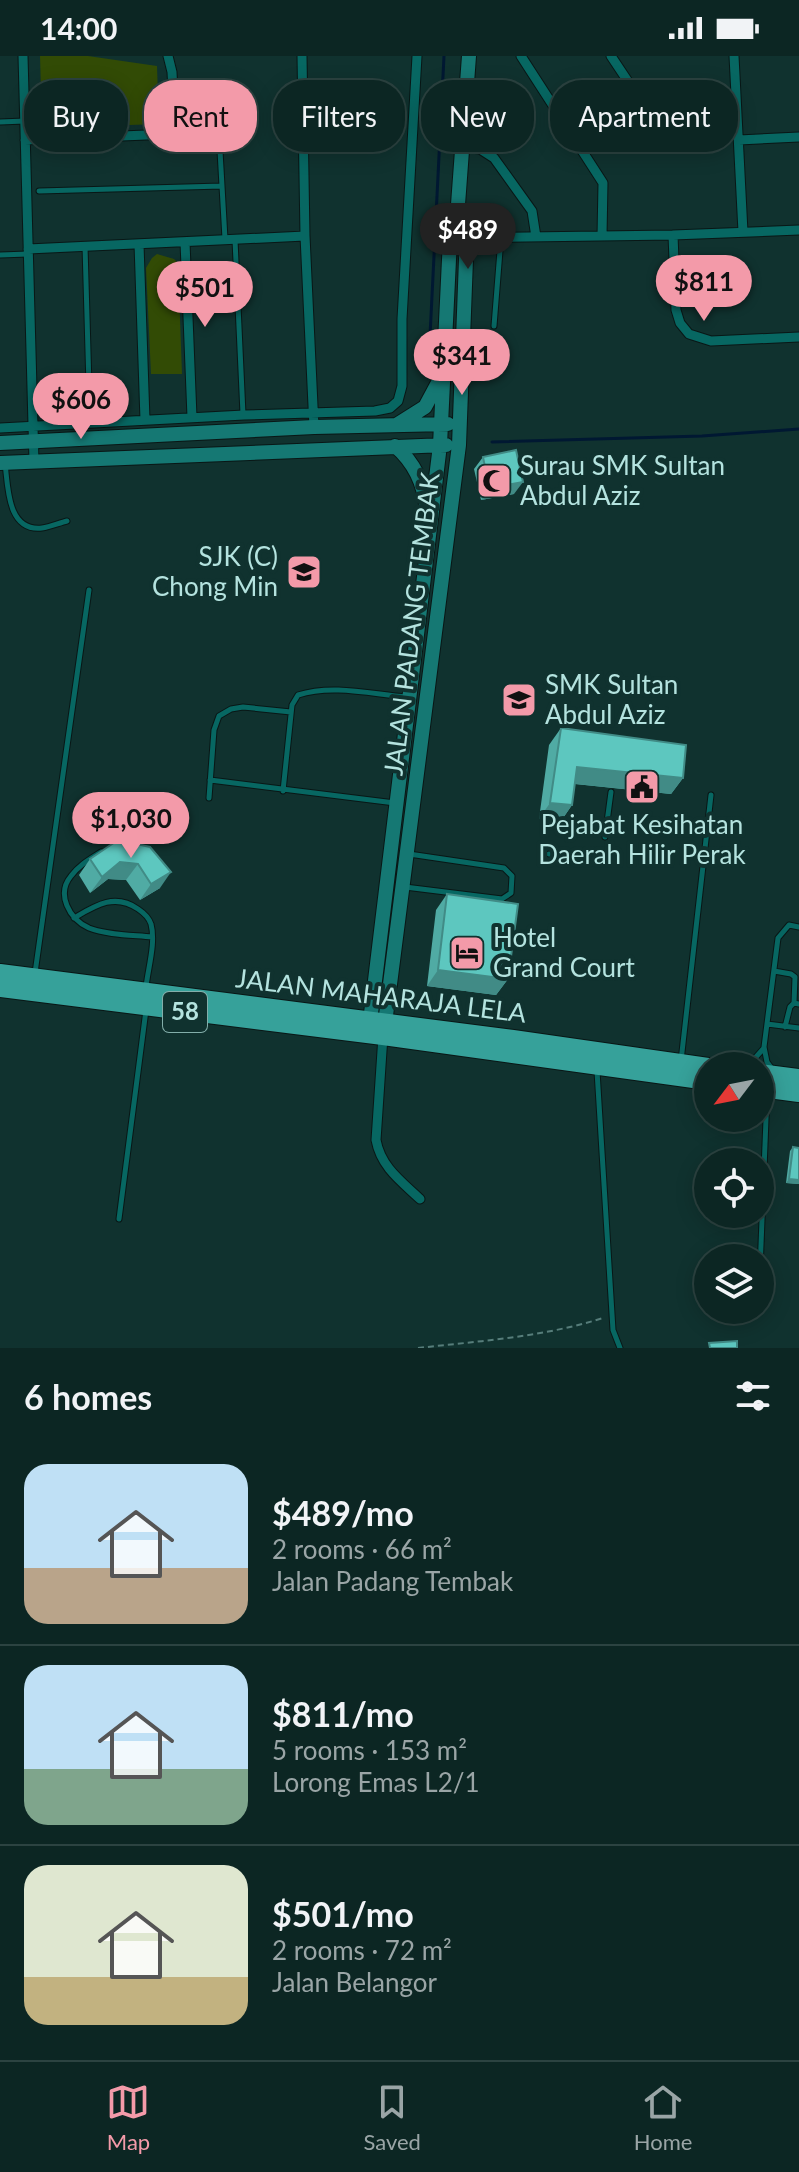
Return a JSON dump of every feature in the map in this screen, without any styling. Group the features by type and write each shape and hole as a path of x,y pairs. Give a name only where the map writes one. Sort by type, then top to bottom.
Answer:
{"highway":[{"name":"JALAN MAHARAJA LELA","path":"0,973 146,1000"},
{"name":"JALAN MAHARAJA LELA","path":"0,988 146,1000 694,1065"},
{"name":"JALAN MAHARAJA LELA","path":"377,1028 596,1066 694,1079"},
{"path":"774,1084 798,1092"}],"main road":[{"name":"JALAN PADANG TEMBAK","path":"467,80 469,56"},
{"name":"JALAN PADANG TEMBAK","path":"377,1028 397,803 440,445 450,239 457,218 461,152"},
{"name":"JALAN PADANG TEMBAK","path":"377,1028 408,854 459,445 465,238 457,218"},
{"path":"396,425 425,407 445,368"},
{"path":"284,452 309,436 313,420"},
{"path":"0,443 33,434 313,420 396,425 460,424"},
{"path":"2,463 459,445"},
{"path":"395,446 412,463 423,487 430,540"}],"street":[{"path":"23,56 24,88"},
{"path":"168,56 172,80"},
{"path":"302,56 305,236 313,420"},
{"path":"0,428 33,434 90,423 192,417 244,415 313,420 390,408 398,401 402,386 402,319 417,56"},
{"path":"521,56 603,183 602,236"},
{"path":"611,56 627,80"},
{"path":"734,56 743,232"},
{"path":"739,140 799,137"},
{"path":"25,152 34,462"},
{"path":"485,152 494,158 532,211 536,237"},
{"path":"450,239 799,230"},
{"path":"673,235 676,310 680,323 689,334 711,341 799,337"},
{"path":"28,252 85,246 305,236"},
{"path":"185,242 192,417"},
{"path":"139,244 145,420"},
{"path":"377,1028 376,1126 379,1155 384,1165 420,1199"}],"lane":[{"path":"0,122 24,121"},
{"path":"220,152 244,415"},
{"path":"39,191 222,186"},
{"path":"494,326 501,237"},
{"path":"85,246 90,423"},
{"path":"0,255 28,252"},
{"path":"2,463 9,498 20,522 40,528 67,521"},
{"path":"34,977 89,590"},
{"path":"283,791 291,712 298,695 334,690 410,698"},
{"path":"209,798 214,730 219,716 243,707 291,712"},
{"path":"210,780 397,803"},
{"path":"605,837 611,792"},
{"path":"681,1063 711,795"},
{"path":"111,849 89,859 68,879 65,902 74,918 90,928 152,937"},
{"path":"403,887 502,899 511,893 512,876 504,868 408,854"},
{"path":"549,854 598,860"},
{"path":"74,918 110,900 134,907 150,921 152,937 146,1000 119,1219"},
{"path":"765,1052 778,938 789,925 799,927"},
{"path":"774,971 795,977 796,1004 790,1007 785,1027"},
{"path":"0,988 0,996"},
{"path":"767,1024 799,1028"},
{"path":"760,1052 764,1047"},
{"path":"596,1066 613,1330 620,1348"},
{"path":"761,1244 764,1132"}],"path":[{"path":"418,1348 562,1330 612,1315"}],"green space":[{"path":"40,56 88,56 157,66 157,80 144,80 144,125 128,125 128,80 41,80"},
{"path":"157,254 178,263 182,374 151,374 146,268"}],"building":[{"path":"516,450 523,482 489,488 483,457"},
{"path":"561,728 686,745 683,778 577,767 572,805 550,803"},
{"path":"118,840 150,847 171,872 151,884 138,864 120,862 102,877 90,859"},
{"name":"Hotel Grand Court","path":"447,894 518,904 508,979 438,970"},
{"path":"793,1147 799,1148 799,1180 789,1179"},
{"path":"737,1341 737,1348 710,1348 709,1343"}],"waterway":[{"path":"430,336 444,56"},
{"path":"492,442 702,436 799,429"}],"place":[{"name":"Surau SMK Sultan Abdul Aziz","path":"494,481"},
{"name":"SJK (C) Chong Min","path":"304,572"},
{"name":"SMK Sultan Abdul Aziz","path":"519,700"},
{"name":"Pejabat Kesihatan Daerah Hilir Perak","path":"642,787"},
{"name":"Hotel Grand Court","path":"467,953"}]}
